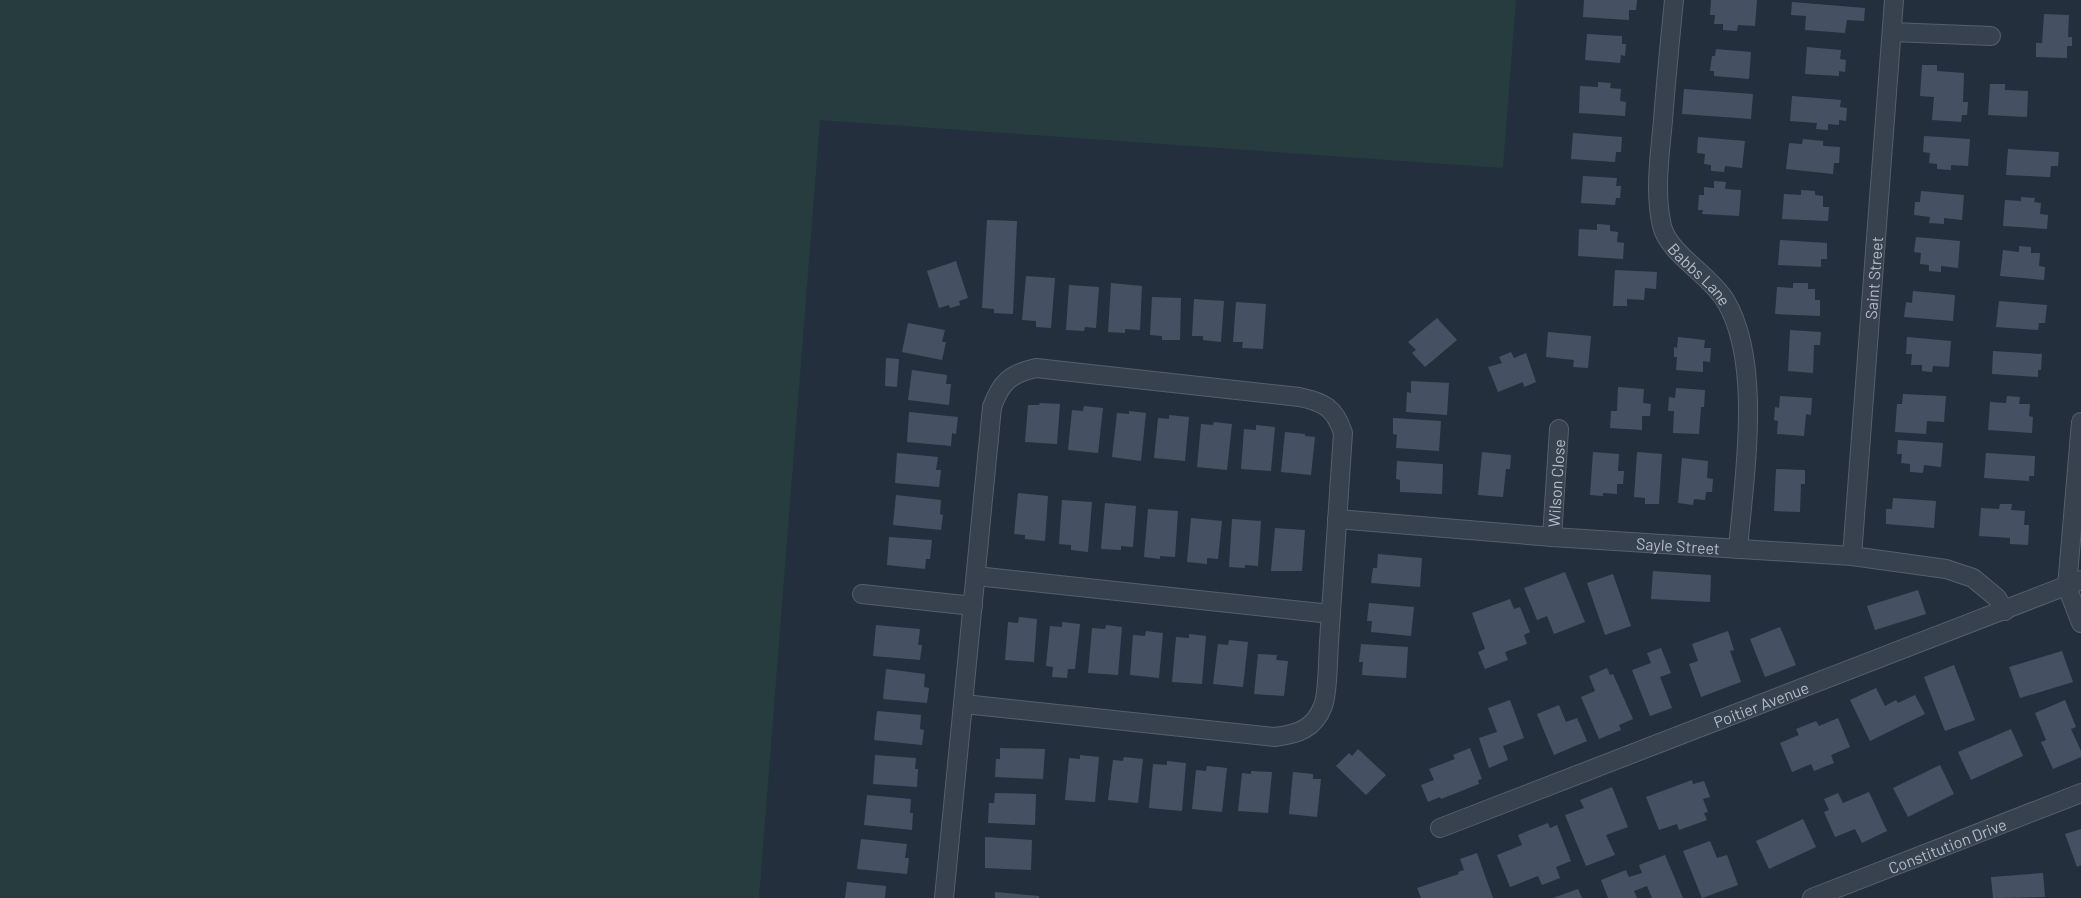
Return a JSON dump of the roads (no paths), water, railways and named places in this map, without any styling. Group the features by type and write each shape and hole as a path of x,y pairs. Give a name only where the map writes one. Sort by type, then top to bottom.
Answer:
{"street":[{"name":"Babbs Lane","path":"1674,0 1659,167 1658,205 1663,228 1672,244 1682,256 1710,280 1725,300 1736,323 1746,369 1749,419 1738,549"},
{"name":"Saint Street","path":"1852,556 1894,0"},
{"path":"1892,32 1991,36"},
{"path":"944,898 992,407 997,391 1007,380 1019,372 1036,368 1318,401 1331,410 1338,420 1343,433 1331,614 1324,704 1316,718 1307,727 1294,734 1275,737 964,704"},
{"path":"2081,422 2074,583 2081,623"},
{"name":"Wilson Close","path":"1552,536 1559,430"},
{"name":"Sayle Street","path":"1337,519 1552,536 1852,556 1946,569 1973,578 1997,598 2005,611"},
{"path":"976,576 1331,614"},
{"name":"Poitier Avenue","path":"1440,828 2074,583"},
{"path":"862,594 973,606"},
{"name":"Constitution Drive","path":"1812,898 2081,793"}]}
